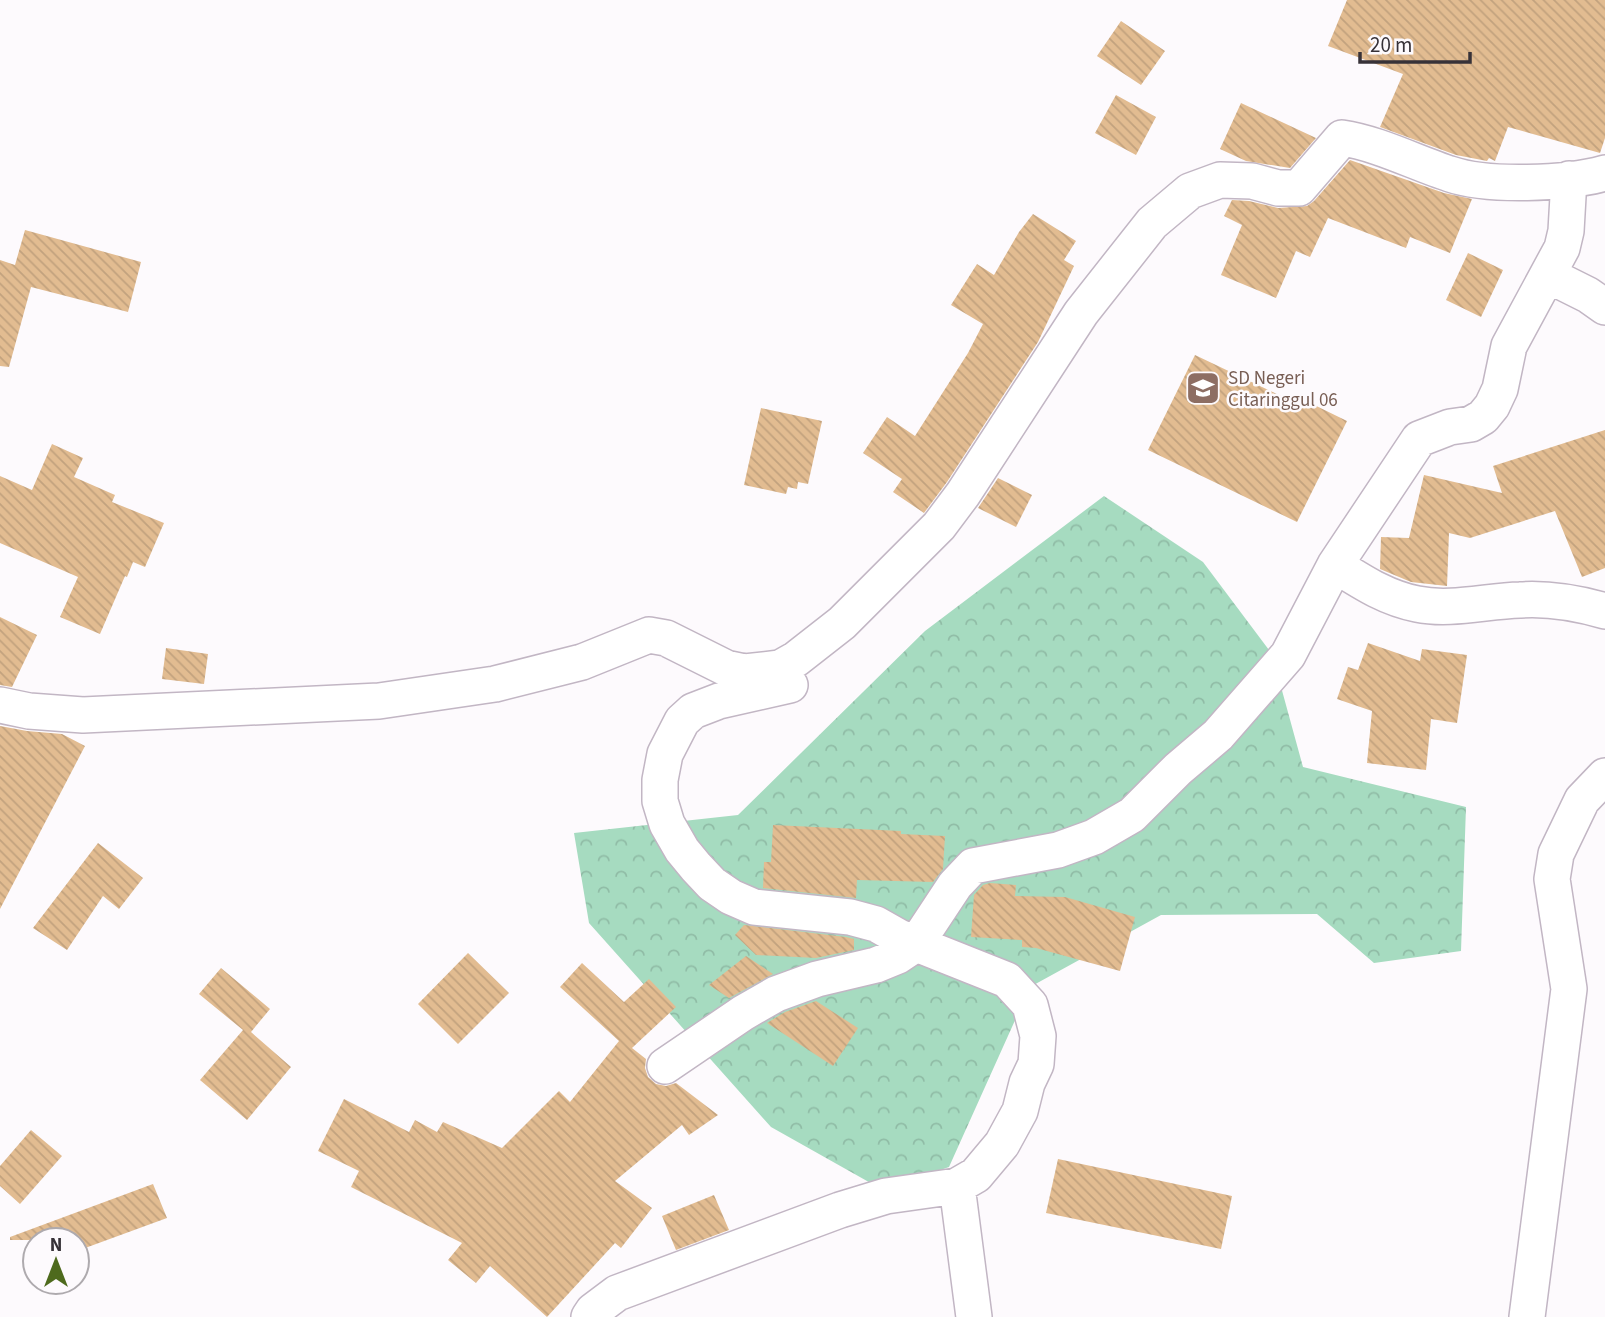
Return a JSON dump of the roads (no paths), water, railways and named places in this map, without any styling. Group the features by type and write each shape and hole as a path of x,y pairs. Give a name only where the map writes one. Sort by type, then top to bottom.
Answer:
{"street":[{"path":"0,705 29,711 83,715 379,701 446,693 527,676 582,662 649,635 666,638 726,668 745,672 780,668 796,659 842,623 939,526 1089,303 1152,223 1190,191 1220,180 1252,181 1278,188 1299,188 1342,138 1453,175 1481,181 1569,179 1605,173"},
{"path":"665,1066 776,994 817,979 890,960 916,944 973,866 1058,850 1094,837 1132,815 1178,769 1218,735 1288,656 1335,565 1419,439 1450,427 1471,424 1483,417 1492,406 1500,389 1509,346 1562,248 1566,231 1569,179"},
{"path":"1548,275 1588,295 1605,307"},
{"path":"1335,565 1383,595 1420,605 1455,606 1555,600 1605,611"},
{"path":"589,1317 617,1293 840,1210 886,1196 957,1186 976,1175 1002,1144 1020,1111 1027,1083 1036,1064 1038,1036 1030,1005 1007,980 916,944 876,924 850,916 754,907 731,897 712,884 682,850 667,824 660,801 660,780 665,754 682,721 693,711 719,701 781,689 805,680 820,665 842,623"},
{"path":"1527,1317 1569,989 1552,879 1556,855 1582,800 1605,776"},
{"path":"957,1186 974,1317"}],"place":[{"name":"SD Negeri Citaringgul 06","path":"1203,388"}]}
